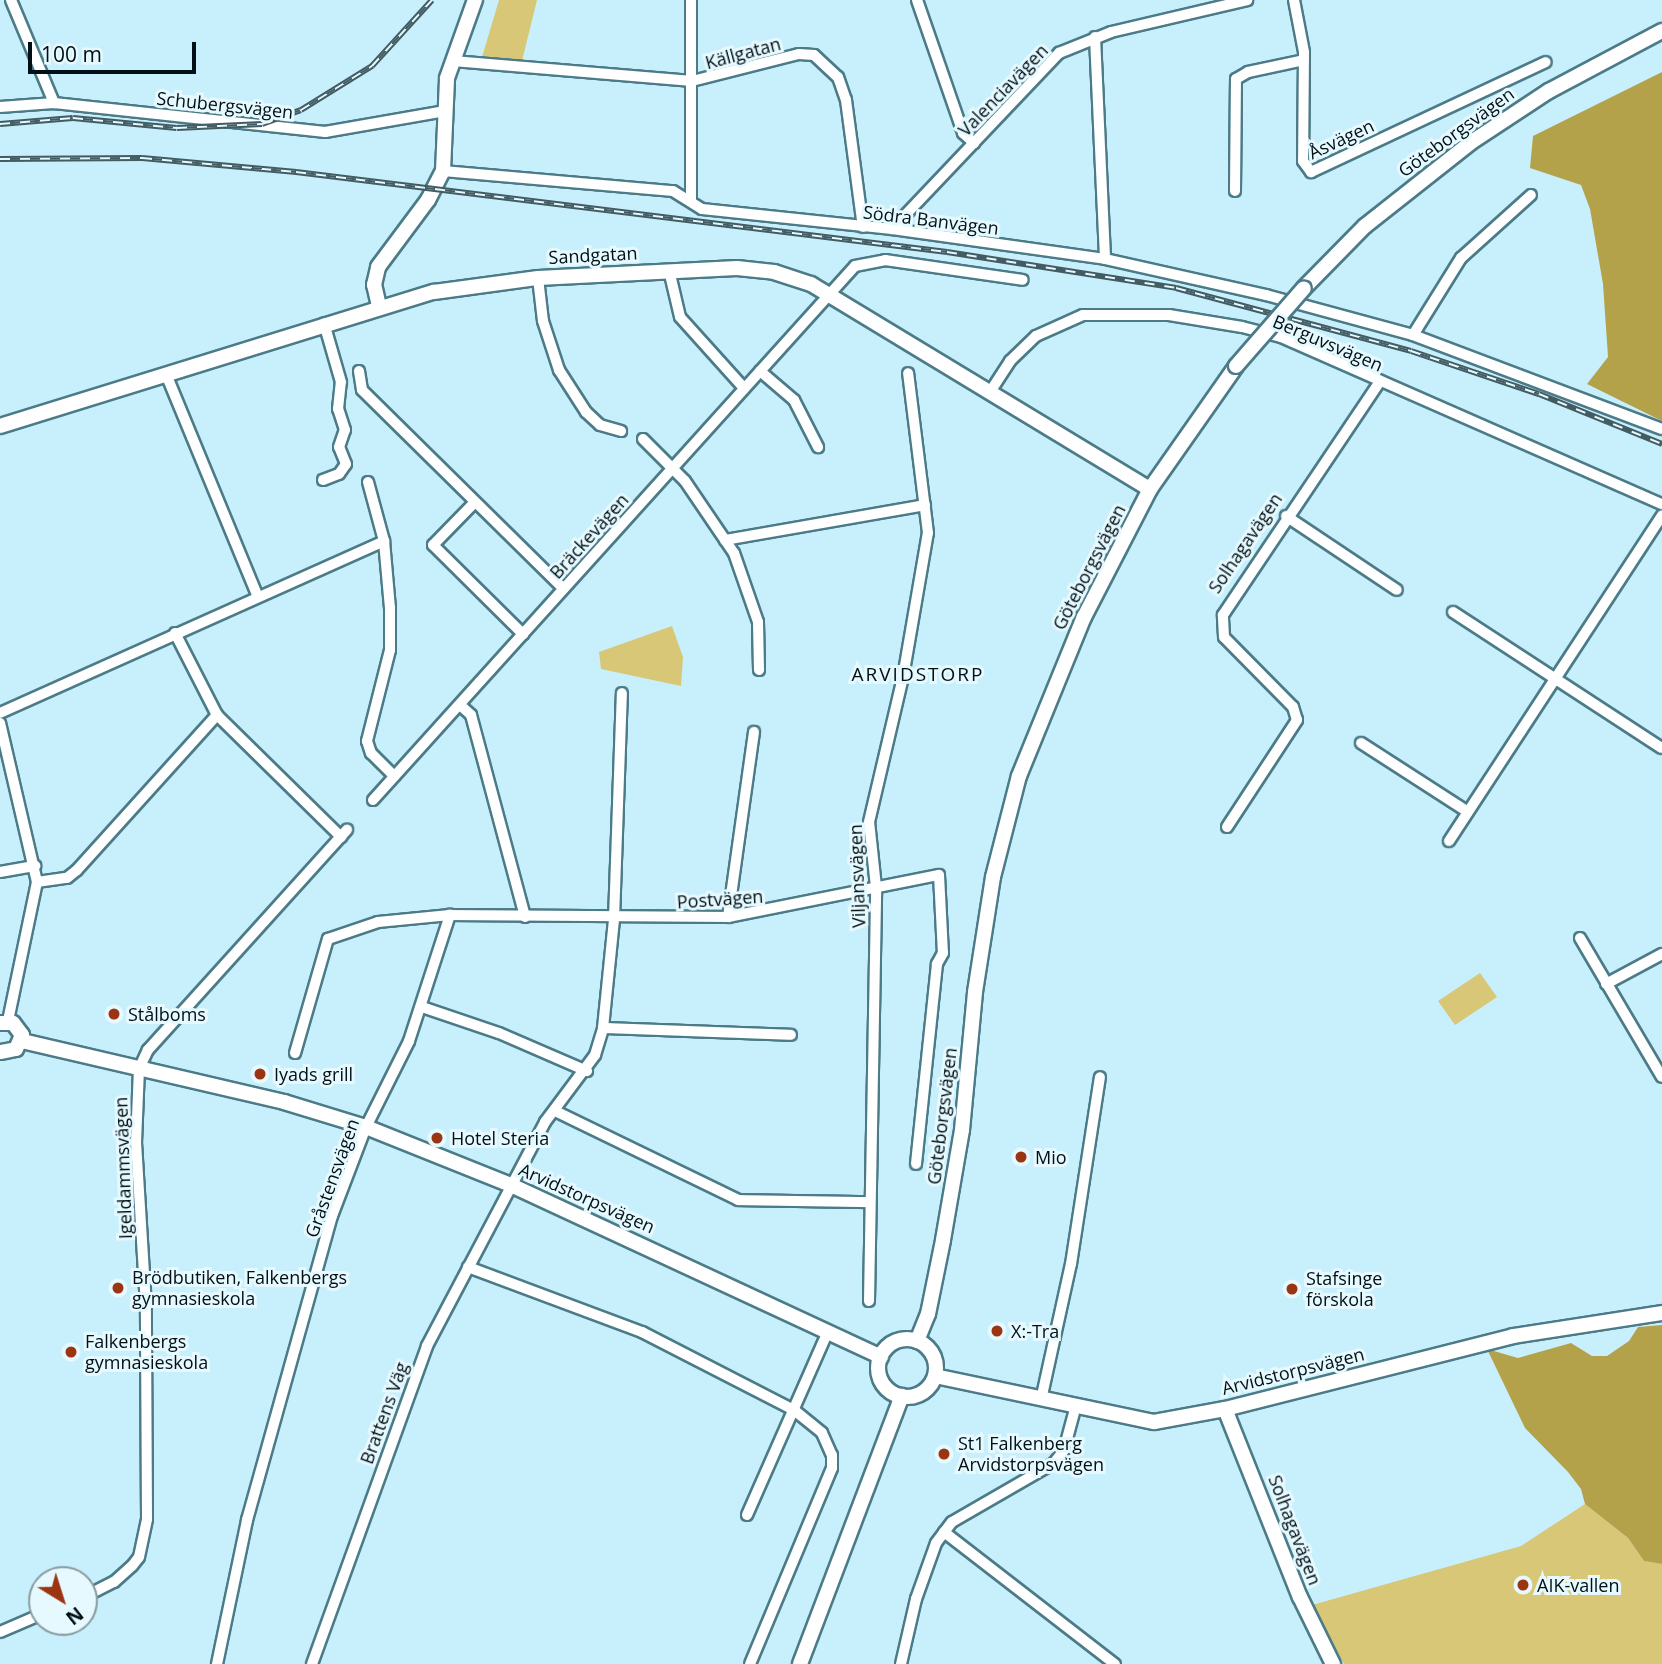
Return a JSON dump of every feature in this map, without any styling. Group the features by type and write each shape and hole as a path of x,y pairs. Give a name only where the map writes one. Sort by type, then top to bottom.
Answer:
{"main road":[{"path":"379,306 373,285 378,267 428,200 443,171 445,111 453,61 475,0"},
{"name":"Göteborgsvägen","path":"917,1341 935,1284 962,1130 975,992 1001,837 1035,728 1084,617 1150,489 1236,366 1304,288 1365,226 1470,143 1549,91 1662,31"},
{"name":"Sandgatan","path":"0,426 379,306 485,283 669,270 774,272 829,294 1150,489"},
{"path":"0,1053 16,1049 22,1041 17,1026 4,1022"},
{"name":"Arvidstorpsvägen","path":"22,1041 284,1102 366,1127 511,1185 881,1357"},
{"name":"Arvidstorpsvägen","path":"935,1376 1076,1409 1153,1422 1225,1409 1513,1336 1662,1313"},
{"path":"917,1341 933,1355 935,1376 922,1392 902,1396 881,1380 881,1357 894,1343 917,1341"},
{"path":"800,1664 902,1396"},
{"name":"Solhagavägen","path":"1225,1409 1300,1597 1333,1664"}],"street":[{"path":"11,0 54,103"},
{"path":"691,0 691,200"},
{"path":"917,0 963,133 974,144"},
{"name":"Valenciavägen","path":"892,229 1059,53 1095,37 1247,0"},
{"name":"Åsvägen","path":"1294,0 1304,60 1303,161 1311,172 1546,62"},
{"path":"1095,37 1105,259"},
{"name":"Källgatan","path":"453,61 692,81 799,54 827,62 846,100 863,227"},
{"path":"1235,191 1236,79 1248,72 1304,60"},
{"name":"Schubergsvägen","path":"0,107 54,103 324,132 445,111"},
{"name":"Södra Banvägen","path":"443,171 673,191 702,209 892,229 1105,259 1266,295 1413,335 1662,429"},
{"path":"1413,335 1461,258 1531,195"},
{"name":"Bräckevägen","path":"373,800 841,278 868,261 1023,280"},
{"path":"669,270 680,317 744,388"},
{"path":"538,278 543,321 559,370 586,412 600,425 621,431"},
{"name":"Berguvsvägen","path":"990,392 1010,361 1036,336 1083,315 1169,315 1268,334 1662,504"},
{"path":"323,480 339,474 346,464 339,447 345,430 338,409 341,382 324,323"},
{"path":"359,371 362,390 563,588"},
{"path":"760,371 794,400 818,447"},
{"name":"Viljansvägen","path":"869,1301 876,887 869,822 923,571 928,533 908,373"},
{"path":"166,374 257,595"},
{"name":"Solhagavägen","path":"1227,827 1297,720 1293,707 1224,637 1221,625 1226,605 1380,381"},
{"path":"643,439 673,466 734,553 758,622 760,670"},
{"path":"368,482 384,541 390,650 367,741 371,753 394,776"},
{"path":"475,502 433,545 523,634"},
{"path":"725,540 925,505"},
{"path":"1449,841 1662,515"},
{"path":"1286,516 1396,590"},
{"path":"0,713 257,595 384,541"},
{"path":"1453,612 1662,748"},
{"path":"139,1069 148,1050 344,834 217,715 175,633"},
{"name":"Brattens Väg","path":"312,1664 418,1366 511,1185 555,1111 587,1071 603,1028 614,919 622,693"},
{"path":"460,705 471,715 525,918"},
{"path":"37,882 67,878 78,870 217,715"},
{"path":"0,723 37,882 4,1022"},
{"path":"728,917 754,732"},
{"path":"1361,743 1468,812"},
{"path":"0,872 35,866"},
{"name":"Postvägen","path":"295,1053 328,939 404,917 728,917 769,912 939,875 943,953 937,964 916,1164"},
{"name":"Gråstensvägen","path":"217,1664 267,1445 332,1216 366,1127 422,1007 450,915"},
{"path":"1580,938 1662,1077"},
{"path":"1606,984 1662,955"},
{"path":"422,1007 510,1037 587,1071"},
{"path":"603,1028 791,1035"},
{"name":"Igeldammsvägen","path":"98,1590 114,1582 139,1556 148,1519 145,1306 136,1143 139,1069"},
{"path":"1041,1400 1071,1264 1100,1077"},
{"path":"555,1111 738,1200 869,1202"},
{"path":"468,1267 642,1332 794,1410 822,1433 832,1455 832,1468 750,1664"},
{"path":"747,1515 828,1331"},
{"path":"901,1664 916,1599 944,1532 964,1514 1054,1463 1064,1450 1076,1409"},
{"path":"944,1532 1115,1664"},
{"path":"0,1632 28,1620"}],"shaded area":[{"path":"499,0 537,0 521,65 482,57"},
{"path":"1662,72 1662,421 1587,384 1608,357 1603,284 1590,209 1581,185 1530,168 1533,136"},
{"path":"672,626 683,657 681,686 601,669 599,652"},
{"path":"1480,973 1497,997 1455,1025 1438,1001"},
{"path":"1662,1325 1662,1564 1644,1561 1628,1538 1585,1504 1581,1489 1568,1472 1525,1428 1487,1349 1518,1358 1571,1343 1592,1356 1607,1356 1629,1341 1638,1327"},
{"name":"AIK-vallen","path":"1585,1504 1628,1538 1644,1561 1662,1564 1662,1664 1344,1664 1312,1605 1521,1546"}],"railway":[{"path":"0,124 73,118 177,128 262,124 301,110 372,66 432,0"},
{"path":"0,159 142,158 296,172 947,252 1176,288 1411,351 1539,394 1662,444"}],"place":[{"name":"Stålboms","path":"114,1014"},
{"name":"Iyads grill","path":"260,1074"},
{"name":"Hotel Steria","path":"437,1138"},
{"name":"Mio","path":"1021,1157"},
{"name":"Brödbutiken, Falkenbergs gymnasieskola","path":"118,1288"},
{"name":"Stafsinge förskola","path":"1292,1289"},
{"name":"X:-Tra","path":"997,1331"},
{"name":"Falkenbergs gymnasieskola","path":"71,1352"},
{"name":"St1 Falkenberg Arvidstorpsvägen","path":"944,1454"},
{"name":"AIK-vallen","path":"1523,1585"}],"district":[{"name":"ARVIDSTORP","path":"918,675"}]}
